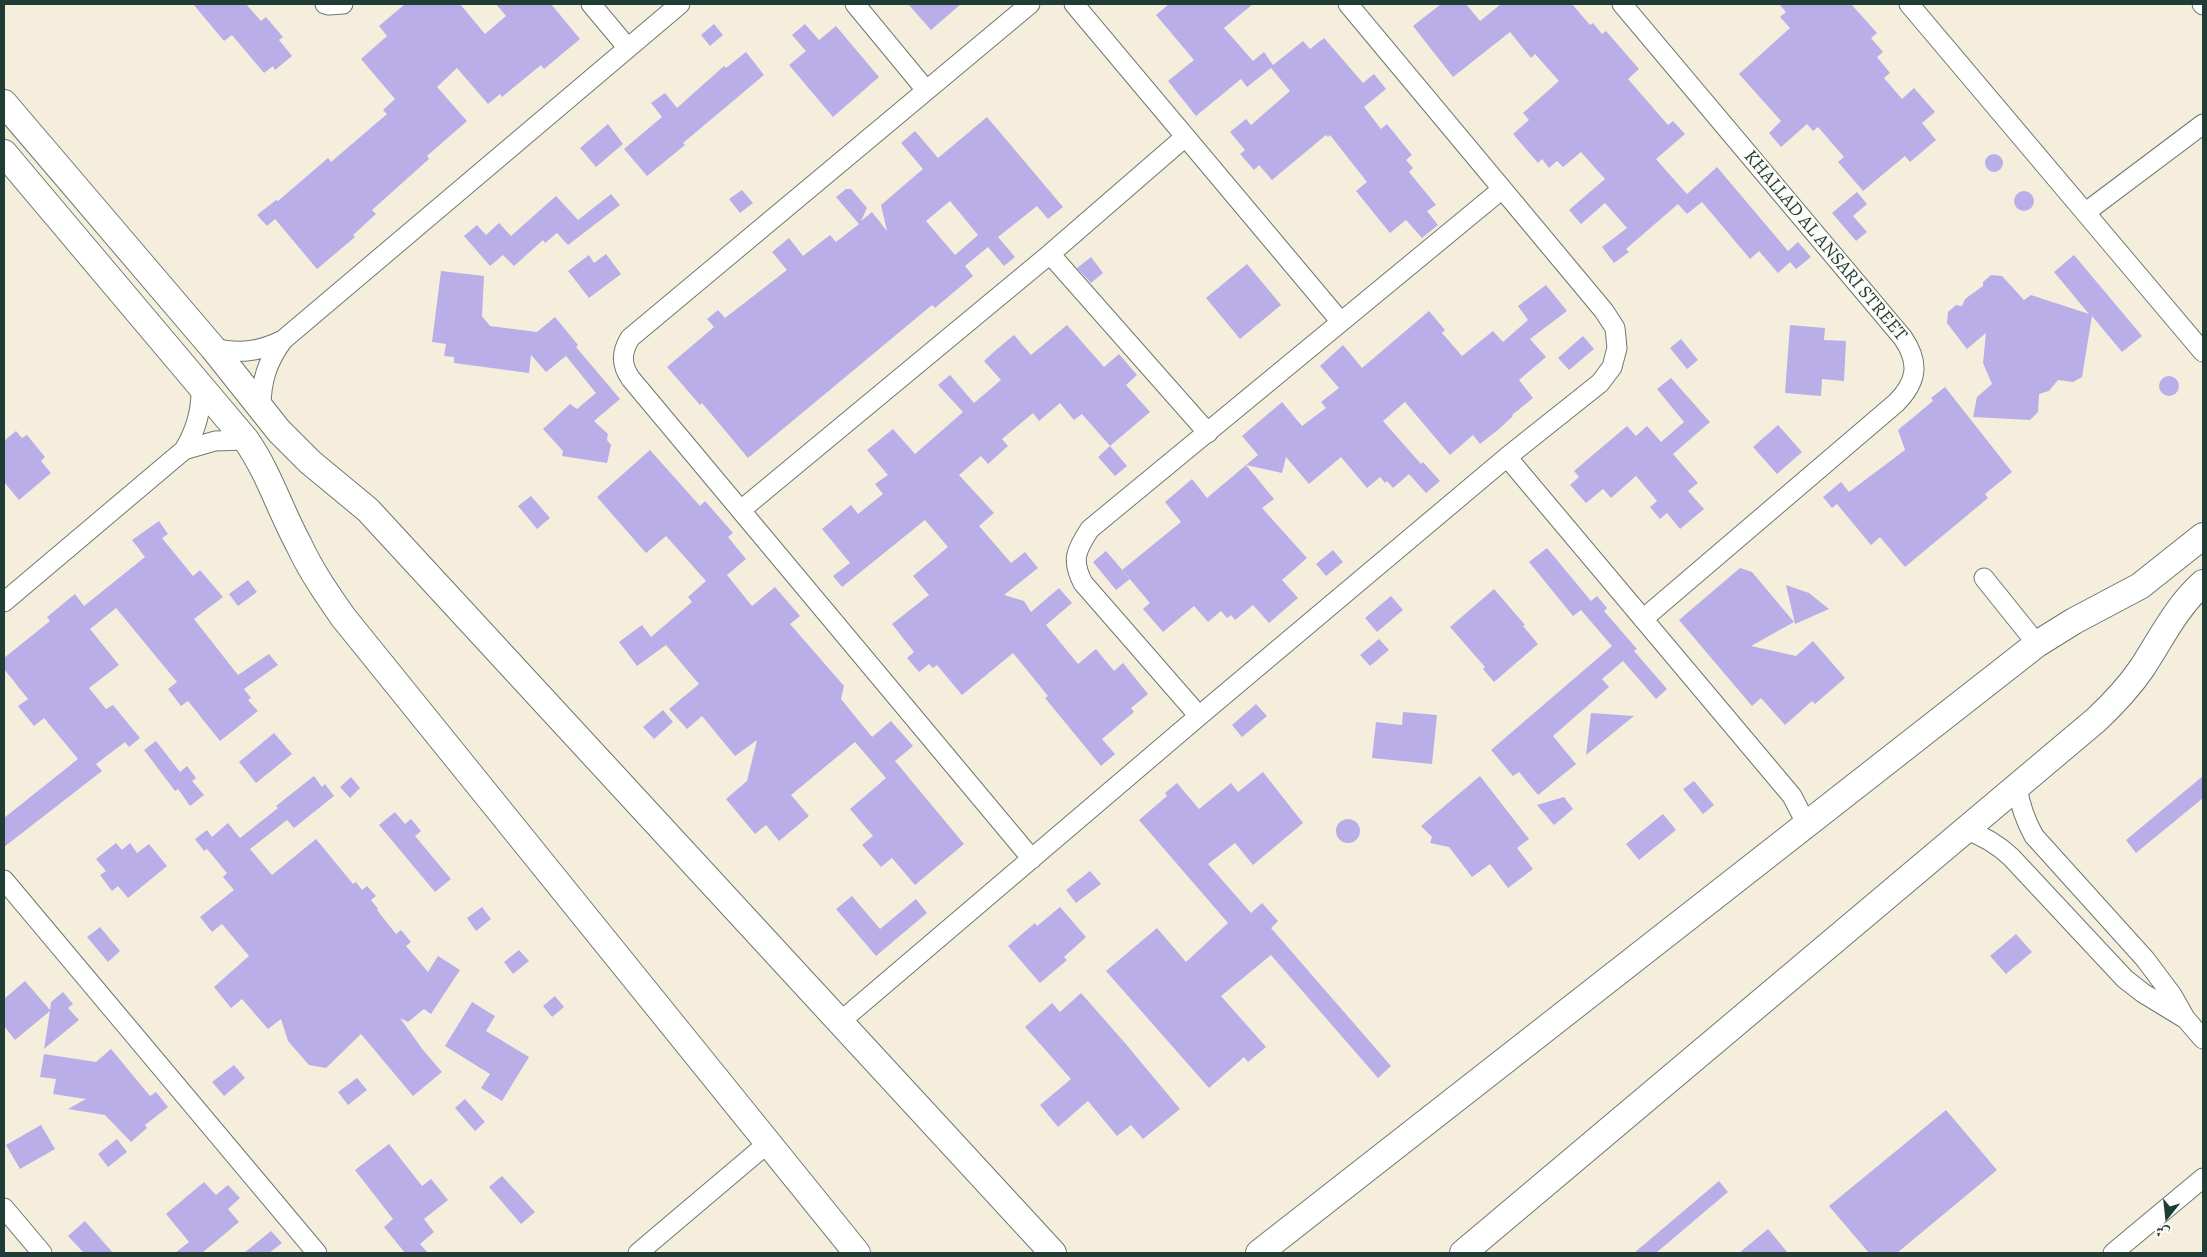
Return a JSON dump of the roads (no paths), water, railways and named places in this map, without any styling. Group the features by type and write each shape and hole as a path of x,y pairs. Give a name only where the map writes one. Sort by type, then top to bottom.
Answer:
{"main road":[{"path":"4,103 298,452 368,510 1053,1253"},
{"path":"4,153 246,440 270,479 307,561 343,617 857,1253"},
{"path":"1259,1253 2038,644 2074,621 2140,586 2203,536"},
{"path":"1476,1249 2113,704 2141,669 2182,606 2203,583"}],"street":[{"path":"325,4 329,6 343,4"},
{"path":"591,4 627,47"},
{"path":"261,408 261,390 265,372 272,355 283,340 680,4"},
{"path":"855,4 926,90"},
{"path":"1030,4 630,338 624,348 622,359 625,370 631,379 1032,859"},
{"path":"1074,4 1341,322"},
{"path":"841,1021 1507,457 1600,383 1612,367 1617,348 1614,328 1604,311 1501,190 1349,4"},
{"name":"KHALLAD AL ANSARI STREET","path":"1624,4 1903,338 1911,350 1914,365 1913,380 1896,403 1644,619"},
{"path":"1909,4 2203,352"},
{"path":"2086,212 2203,124"},
{"path":"741,510 1050,254 1185,137"},
{"path":"1199,716 1083,583 1077,570 1076,555 1082,542 1090,530 1501,190"},
{"path":"1050,254 1208,432"},
{"path":"212,348 230,352 249,352 266,348 283,340"},
{"path":"4,602 184,450 197,426 201,385"},
{"path":"184,450 215,441 246,440"},
{"path":"1507,457 1813,820"},
{"path":"1984,578 2038,644"},
{"path":"2017,787 2022,812 2034,836 2145,959 2172,995 2185,1018 2203,1039"},
{"path":"1966,830 1991,840 2011,857 2125,979 2143,993 2185,1018"},
{"path":"5,885 317,1253"},
{"path":"638,1253 768,1143"},
{"path":"2113,1253 2203,1178"},
{"path":"4,1208 42,1253"}]}
